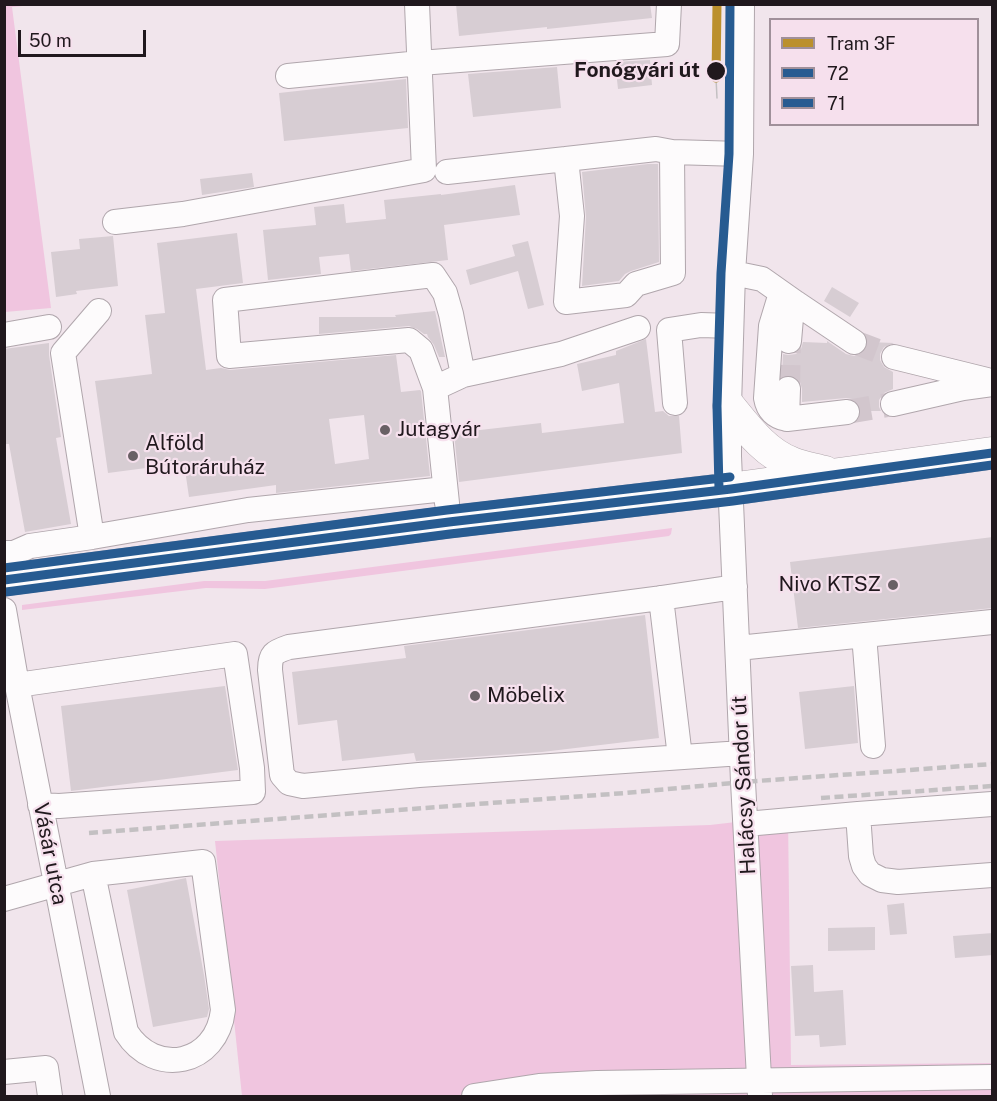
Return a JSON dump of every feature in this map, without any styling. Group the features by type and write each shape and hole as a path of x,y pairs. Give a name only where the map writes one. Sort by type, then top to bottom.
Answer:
{"main road":[{"path":"729,406 766,447 791,463 834,475"},
{"path":"4,580 449,522 730,489 993,453"}],"street":[{"path":"115,222 183,214 424,170 417,4"},
{"path":"288,76 420,63 667,44 669,4"},
{"path":"730,489 729,406 733,273 741,154 742,4"},
{"path":"447,172 656,148 672,152 741,154"},
{"path":"566,159 572,216 566,302 626,295 636,284 673,273 672,152"},
{"path":"733,273 762,279 854,342"},
{"path":"449,522 435,388 421,350 409,340 229,356 225,300 433,275 445,293 463,375"},
{"path":"788,298 791,318 789,341"},
{"path":"788,298 771,326 767,405 775,414 787,419 847,412"},
{"path":"92,537 63,353 99,311"},
{"path":"675,404 669,330 702,325 731,326"},
{"path":"4,335 49,327"},
{"path":"435,388 463,375 561,354 638,328"},
{"path":"894,357 993,383"},
{"path":"893,404 993,383"},
{"path":"787,419 788,389"},
{"path":"4,553 14,553 30,546 248,510 445,489"},
{"name":"Halácsy Sándor út","path":"730,489 760,1089"},
{"path":"735,587 289,647 276,651 270,660 270,670 282,775 290,783 303,786 742,753"},
{"path":"661,598 680,757"},
{"name":"Vásár utca","path":"4,610 8,652 17,685 98,1096"},
{"path":"738,648 993,622"},
{"path":"864,635 873,747"},
{"path":"17,685 235,654 252,768 253,792 59,806 40,805"},
{"path":"746,824 992,804 993,812"},
{"path":"858,814 861,856 864,866 870,873 882,880 898,882 993,875"},
{"path":"4,899 93,874 202,862 223,1010 222,1020 214,1039 199,1052 180,1060 159,1059 139,1049 126,1032 93,874"},
{"path":"4,1072 46,1068 50,1096"},
{"path":"474,1096 539,1086 596,1090 919,1088 993,1077"}],"shaded area":[{"path":"5,4 33,5 12,7 51,308 5,312"},
{"path":"672,528 669,536 265,589 206,588 22,610 22,605 204,581 265,581"},
{"path":"788,816 791,1065 992,1063 992,1096 619,1096 618,1094 242,1096 215,841 710,825"}],"building":[{"path":"456,4 650,4 652,18 459,36"},
{"path":"650,60 652,85 618,89 615,62"},
{"path":"557,67 561,108 473,117 468,74"},
{"path":"406,79 408,128 284,141 279,93"},
{"path":"658,164 659,262 631,271 619,281 582,286 586,217 582,172"},
{"path":"252,173 254,187 202,195 200,179"},
{"path":"515,185 520,215 444,225 448,260 351,271 349,254 319,257 321,274 268,280 263,230 316,225 314,207 344,204 346,223 386,219 384,200"},
{"path":"237,233 243,283 196,289 206,370 221,368 230,370 396,355 401,392 421,391 430,476 276,493 276,485 189,497 184,463 108,473 95,381 152,374 145,315 165,313 157,243","holes":["364,415 369,459 335,464 329,419"]},
{"path":"113,236 118,286 76,291 77,294 56,297 51,252 80,249 79,239"},
{"path":"528,241 544,305 528,309 518,271 470,285 466,270 515,256 512,245"},
{"path":"832,287 859,303 850,317 824,301"},
{"path":"435,311 445,357 439,357 427,334 409,326 319,334 319,317 396,317 395,315"},
{"path":"646,339 655,412 663,411 669,416 679,416 682,453 459,482 454,433 541,423 542,433 624,423 619,383 582,391 577,364 616,355 616,351"},
{"path":"827,341 846,354 854,356 865,350 868,342 894,343 884,347 880,354 884,367 893,372 893,389 884,393 879,400 881,411 861,411 858,403 846,398 802,402 800,382 796,377 782,376 783,354 796,354 803,342 827,343"},
{"path":"49,343 61,437 56,438 71,524 25,532 9,444 4,444 4,349"},
{"name":"Nivo KTSZ","path":"993,537 993,608 798,628 790,562"},
{"name":"Möbelix","path":"645,615 659,738 542,752 416,761 414,753 342,761 337,720 298,725 292,672 406,658 404,646"},
{"path":"225,686 238,770 71,791 61,706"},
{"path":"854,686 858,743 805,749 799,692"},
{"path":"186,878 209,1009 207,1017 153,1027 127,890"},
{"path":"904,903 907,934 890,935 887,905"},
{"path":"875,927 875,950 828,951 828,928"},
{"path":"993,933 993,955 955,958 953,936"},
{"path":"813,965 814,992 843,990 846,1045 820,1047 819,1035 795,1036 791,966"}],"tunnel":[{"path":"788,389 789,341"},
{"path":"854,342 894,357"},
{"path":"847,412 893,404"}],"tram line":[{"name":"3F","path":"716,78 717,4"},
{"path":"716,78 717,98"}],"railway":[{"path":"89,833 992,764"},
{"path":"821,798 992,786"}],"transit line":[{"path":"719,489 717,406 721,273 729,154 730,4"},
{"name":"72","path":"4,580 449,522 731,489 992,453"},
{"name":"71","path":"6,592 450,534 733,501 992,465"},
{"path":"4,568 447,510 730,477"}],"place":[{"name":"Fonógyári út","path":"716,71"},
{"name":"Jutagyár","path":"385,430"},
{"name":"Alföld Bútoráruház","path":"133,456"},
{"name":"Nivo KTSZ","path":"893,585"},
{"name":"Möbelix","path":"475,696"}]}
